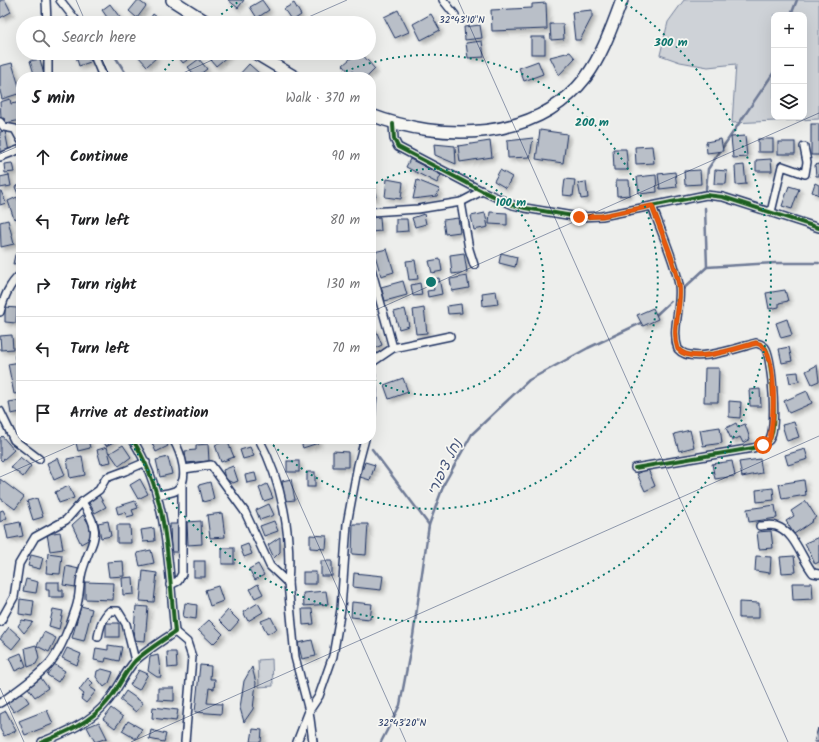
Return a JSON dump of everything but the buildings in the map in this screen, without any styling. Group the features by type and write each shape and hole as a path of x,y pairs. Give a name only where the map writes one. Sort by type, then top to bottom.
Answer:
{"main road":[{"path":"172,0 197,16"},
{"path":"376,117 393,124 447,133 488,131 507,127 545,111 573,92 586,76 597,58 622,0"},
{"path":"267,60 287,72"}],"street":[{"path":"46,0 47,16"},
{"path":"60,0 73,16"},
{"path":"443,0 455,15"},
{"path":"48,60 48,72"},
{"path":"96,60 101,72"},
{"path":"0,122 4,127 15,129 16,131"},
{"path":"393,124 394,139 398,147 482,191 519,207 579,217 602,216 706,195 723,197 819,228"},
{"path":"771,212 782,166 805,174 807,162 804,147"},
{"path":"0,157 16,152"},
{"path":"376,212 418,209 461,202 482,191"},
{"path":"461,202 469,249 474,265"},
{"path":"635,468 763,445 770,438 774,393 772,374 765,348 761,344 756,343 701,356 685,355 678,349 676,335 680,299 679,283 652,206"},
{"path":"0,312 8,290 16,278"},
{"path":"376,286 393,348"},
{"path":"376,360 393,348 450,336"},
{"path":"0,412 16,442"},
{"path":"19,444 39,459"},
{"path":"135,444 146,462 163,519 175,632 187,642 192,657 185,742"},
{"path":"170,585 178,581 182,574 182,482 184,469 176,444"},
{"path":"261,444 276,477 290,560 288,583 295,657 309,711 313,742"},
{"path":"297,742 307,721 309,711 319,696 333,656 340,609 347,524 358,465 364,444"},
{"path":"0,622 14,597 19,564 35,537 66,520 82,502 99,490 106,478 146,462"},
{"path":"184,469 211,465 245,512 270,566 288,583"},
{"path":"157,495 176,490 182,482"},
{"path":"0,703 27,684 51,662 72,620 77,607 82,572 96,532 92,517 82,502"},
{"path":"760,526 774,525 784,530 792,539 809,568 813,573 819,574"},
{"path":"98,637 100,624 105,615 110,611 118,611 126,624 135,661"},
{"path":"42,742 66,732 88,719 108,702 119,683 135,661 175,632"}],"shaded area":[{"path":"684,0 819,0 819,119 807,120 807,12 771,12 771,120 797,120 732,123 736,64 708,67 680,62 660,55 668,22"},
{"path":"272,659 273,686 259,687 258,660"}],"waterway":[{"path":"792,12 797,0"},
{"path":"117,60 125,72"},
{"path":"706,189 708,169 771,76"},
{"path":"705,208 707,267"},
{"path":"681,291 707,267 775,263 819,263"},
{"name":"נחל ציפורי","path":"655,316 671,301"},
{"name":"נחל ציפורי","path":"381,742 400,705 413,636 429,525 444,484 472,434 529,380 588,348 643,322"},
{"path":"372,449 429,525"}],"cycle path":[{"path":"393,124 394,139 398,147 482,191 513,205 525,208 579,217 602,216 706,195 723,197 819,228"},
{"path":"635,468 757,447 769,440 772,433 774,410 770,367 766,349 763,345 756,343 715,354 693,356 684,354 678,349 676,341 676,325 680,293 679,285 671,256 652,206"},
{"path":"42,742 77,726 101,709 111,697 135,661 175,632 168,557 160,507 144,460 135,444"}],"route":[{"path":"579,217 602,216 652,206 679,283 680,299 676,345 681,353 690,356 701,356 756,343 761,344 765,348 772,374 774,393 770,438 763,445"}]}
